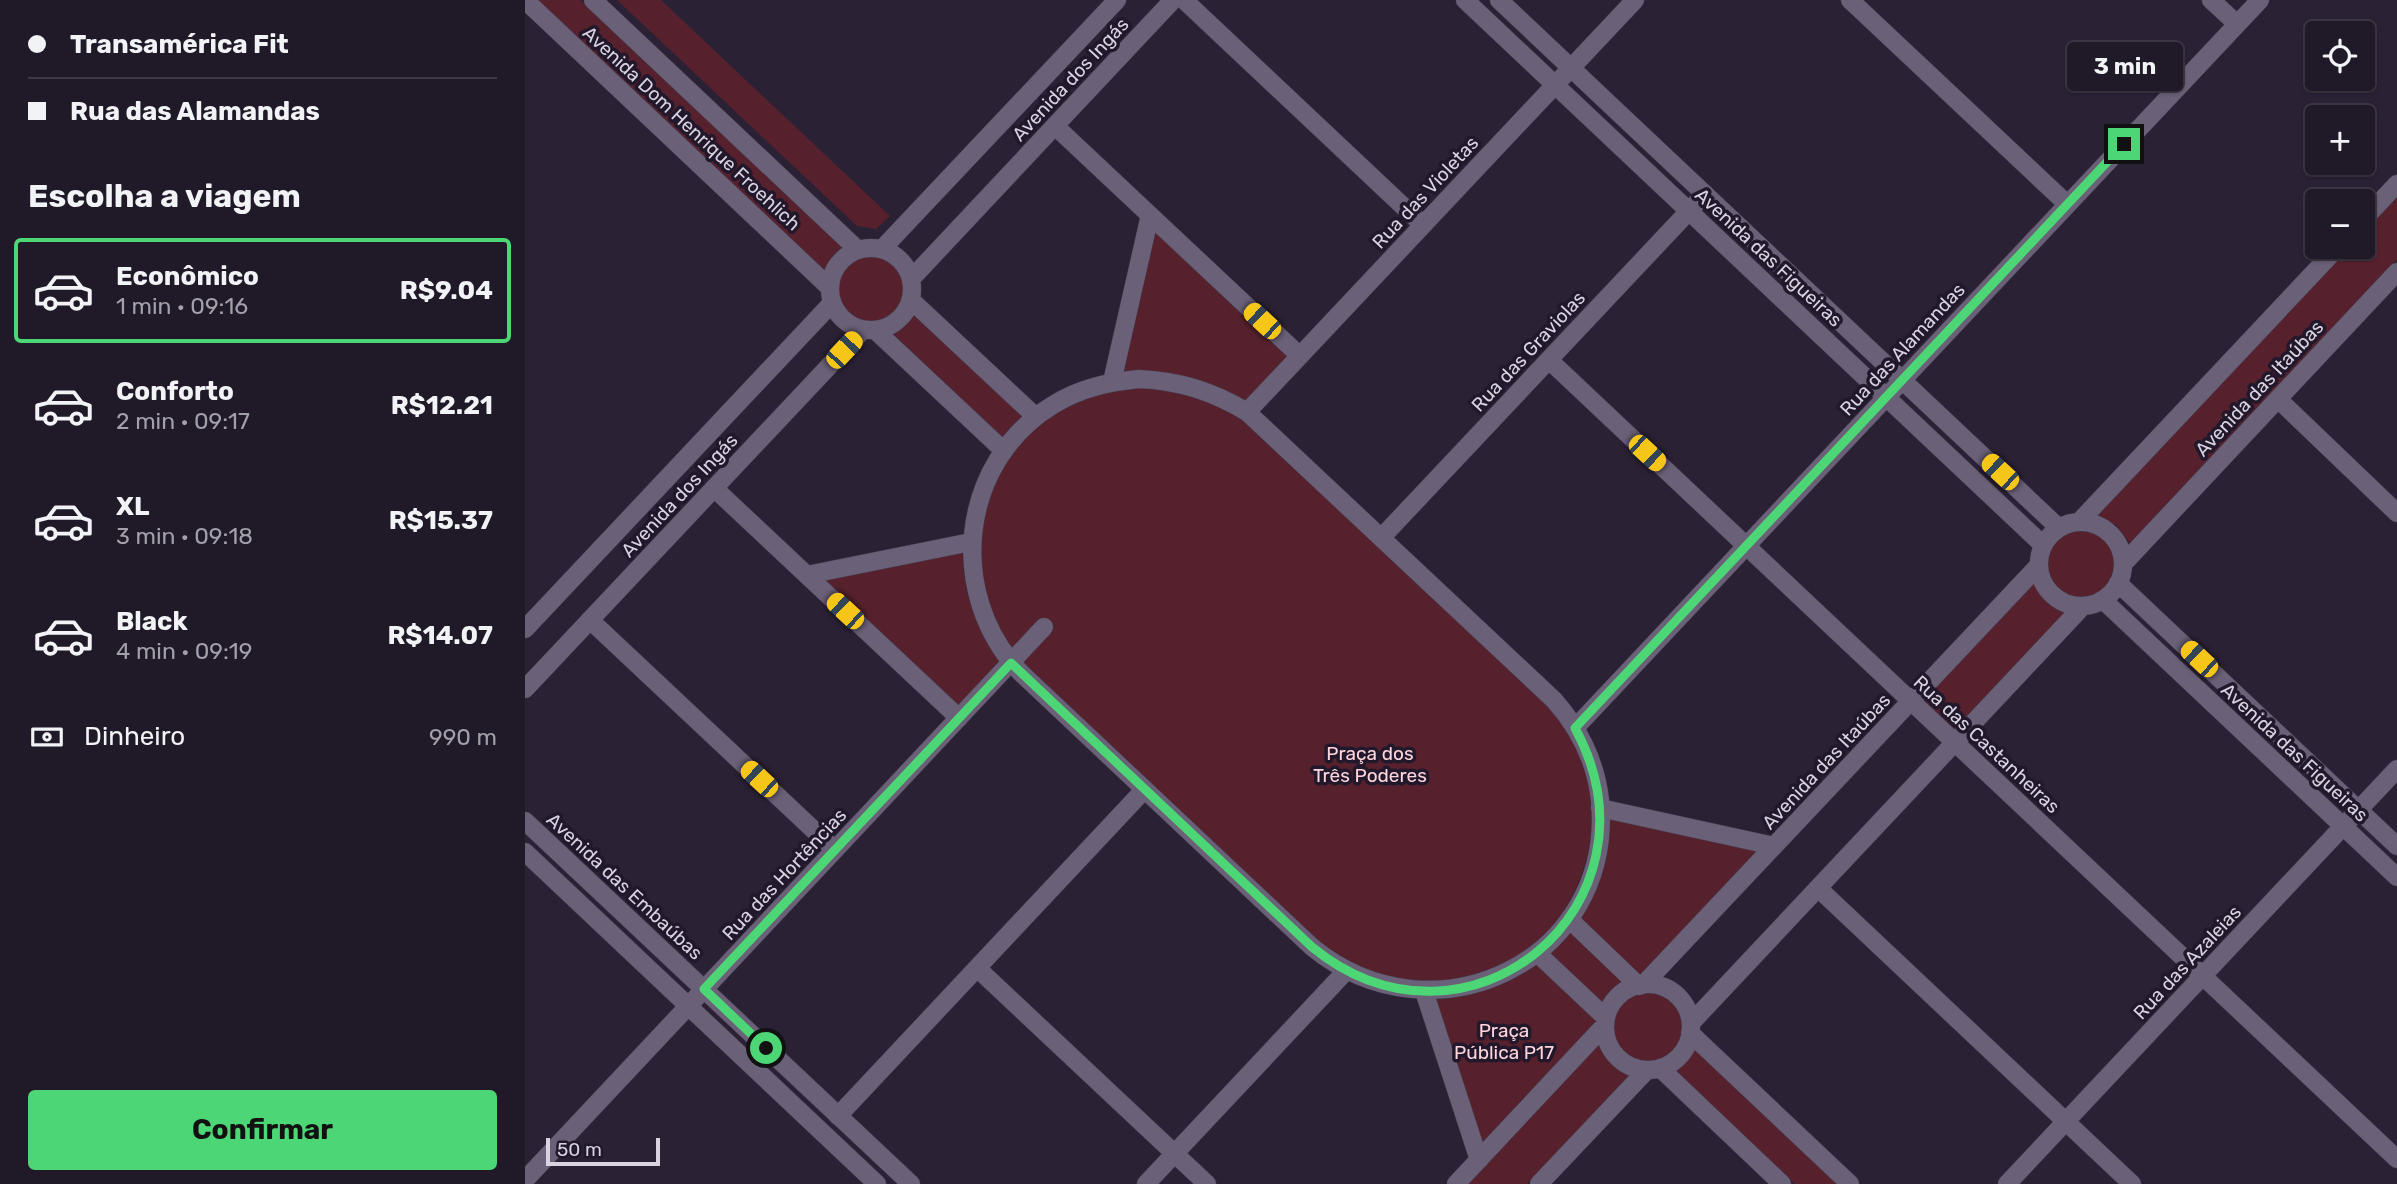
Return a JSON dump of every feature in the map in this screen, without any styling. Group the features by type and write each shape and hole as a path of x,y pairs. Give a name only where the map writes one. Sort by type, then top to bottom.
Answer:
{"street":[{"name":"Avenida Dom Henrique Froehlich","path":"525,0 830,295 845,322 869,330 1004,451"},
{"name":"Avenida Dom Henrique Froehlich","path":"593,0 858,250"},
{"name":"Avenida dos Ingás","path":"882,250 1117,0"},
{"name":"Avenida dos Ingás","path":"911,279 1173,0"},
{"path":"1184,0 1423,225"},
{"name":"Avenida das Figueiras","path":"1465,0 2043,545"},
{"name":"Avenida das Figueiras","path":"1499,0 2059,528"},
{"name":"Rua das Violetas","path":"1247,412 1635,0"},
{"path":"1850,0 2067,204"},
{"path":"2211,0 2237,24"},
{"name":"Rua das Alamandas","path":"1575,728 2260,0"},
{"path":"1055,126 1300,356"},
{"path":"2375,207 2397,184"},
{"name":"Rua das Graviolas","path":"1381,538 1705,194"},
{"path":"1112,382 1150,215"},
{"path":"830,295 831,278 838,264 858,250 882,250 901,261 911,279 911,300 905,314 885,329 869,330"},
{"name":"Avenida das Itaúbas","path":"2079,522 2327,259"},
{"name":"Avenida das Itaúbas","path":"2123,564 2397,272"},
{"name":"Avenida dos Ingás","path":"525,629 830,295"},
{"path":"911,300 1036,417"},
{"name":"Avenida dos Ingás","path":"525,689 714,488 869,330"},
{"name":"Rua das Castanheiras","path":"1549,360 2397,1159"},
{"path":"1139,379 1185,384 1207,391 1247,412 1554,700 1586,747 1600,808 1600,837 1596,859 1589,881 1569,919 1537,953 1518,966 1476,984 1424,991 1387,987 1346,971 1312,947 1011,663 992,633 978,602 973,580 971,542 975,512 982,491 1004,451 1036,417 1073,394 1112,382 1139,379"},
{"path":"2278,399 2397,513"},
{"path":"714,488 959,718"},
{"path":"2079,522 2094,524 2113,537 2119,547 2123,564 2115,590 2102,600 2083,606 2068,604 2050,593 2044,585 2039,565 2043,545 2051,534 2059,528 2079,522"},
{"path":"807,575 971,542"},
{"name":"Avenida das Itaúbas","path":"1641,985 2039,565"},
{"name":"Avenida das Figueiras","path":"2118,583 2397,846"},
{"name":"Avenida das Figueiras","path":"2102,600 2397,877"},
{"path":"1690,1028 2083,606"},
{"path":"590,620 835,850"},
{"name":"Rua das Hortências","path":"525,1180 1044,627"},
{"name":"Rua das Azaleias","path":"2007,1184 2397,769"},
{"path":"838,1115 1145,790"},
{"path":"1600,808 1774,846"},
{"name":"Avenida das Embaúbas","path":"525,821 911,1184"},
{"path":"525,852 877,1184"},
{"path":"1818,888 2132,1184"},
{"path":"1569,919 1641,985"},
{"path":"1456,1184 1606,1022 1615,1000 1628,989 1641,985 1661,987 1676,995 1686,1008 1690,1028 1685,1049 1667,1066 1653,1069 1635,1068 1620,1060 1610,1047 1606,1022 1537,953"},
{"path":"977,968 1207,1184"},
{"path":"1146,1184 1346,971"},
{"path":"1424,991 1479,1160"},
{"path":"1690,1028 1850,1184"},
{"path":"1539,1184 1653,1069"},
{"path":"1653,1069 1782,1184"}],"green space":[{"path":"537,0 580,0 843,248 831,258 824,270"},
{"path":"617,0 661,0 890,216 876,229 857,226"},
{"path":"2397,197 2397,260 2130,543 2116,525 2096,516 2339,259 2375,259 2375,220"},
{"path":"1153,225 1301,365 1251,405 1220,389 1189,378 1155,372 1120,372"},
{"path":"864,257 878,257 890,262 899,271 904,290 902,303 895,314 878,323 864,323 852,318 843,309 838,297 838,283 843,271 852,262"},
{"path":"914,314 1023,417 1003,438 893,334 906,326"},
{"name":"Praça dos Três Poderes","path":"1139,388 1167,390 1193,396 1242,420 1545,703 1573,741 1588,783 1591,826 1584,868 1566,907 1538,941 1501,965 1448,980 1396,980 1367,971 1349,961 1313,937 1027,667 1008,644 994,619 983,577 981,536 989,498 1005,464 1028,435 1059,412 1096,396"},
{"path":"2081,531 2094,534 2104,541 2111,551 2114,564 2111,577 2104,587 2094,594 2081,597 2068,594 2058,587 2051,577 2048,564 2051,551 2058,541 2068,534"},
{"path":"963,549 965,581 973,612 1004,667 968,720 818,578"},
{"path":"2036,580 2047,599 2065,613 1952,733 1921,703"},
{"name":"Praça Pública P17","path":"1610,816 1760,849 1641,975 1612,992 1597,1022 1480,1147 1433,1000 1471,994 1504,982 1534,965 1559,944 1579,918 1595,888 1605,854"},
{"path":"1648,993 1661,996 1672,1003 1679,1014 1682,1027 1679,1040 1672,1051 1661,1058 1648,1061 1635,1058 1624,1051 1617,1040 1614,1027 1617,1014 1624,1003 1635,996"},
{"path":"1599,1044 1611,1063 1630,1075 1527,1184 1468,1184"},
{"path":"1694,1049 1838,1184 1795,1184 1675,1071 1687,1061"}],"route":[{"path":"766,1048 704,989 1011,663 1312,947 1346,971 1387,987 1432,991 1476,984 1498,977 1518,966 1537,953 1568,921 1580,901 1596,859 1600,837 1599,791 1586,747 1575,728 2124,144"}]}
